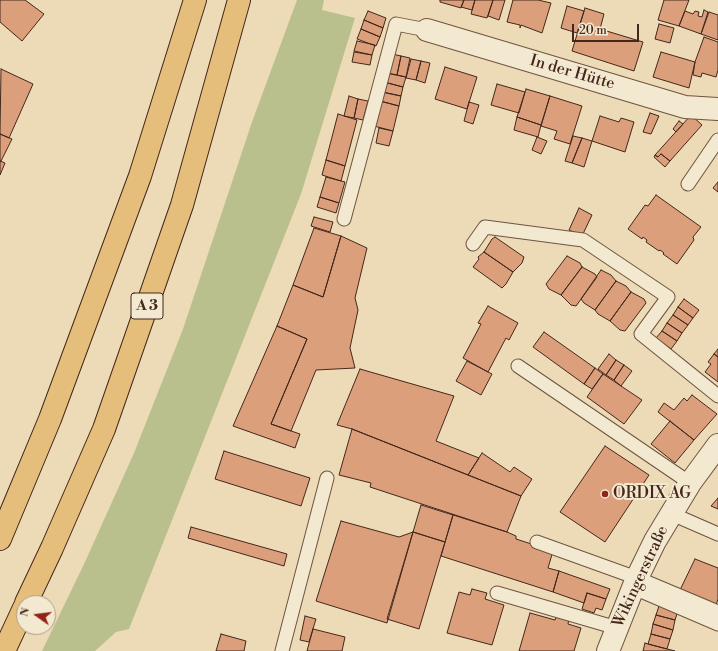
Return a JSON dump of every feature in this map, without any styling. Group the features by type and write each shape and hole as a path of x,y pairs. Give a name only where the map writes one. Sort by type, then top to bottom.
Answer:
{"highway":[{"path":"0,539 50,419 140,176 195,0"},
{"name":"A 3","path":"30,595 52,548 104,428 182,205 239,0"},
{"path":"4,651 16,625"}],"street":[{"name":"In der Hütte","path":"427,30 684,106 718,109"},
{"name":"Wikingerstraße","path":"608,651 655,541 690,483 718,446"}],"lane":[{"path":"344,219 396,24 427,30"},
{"path":"688,184 718,140"},
{"path":"473,244 485,227 583,240 668,297 642,334 718,396"},
{"path":"518,366 690,483"},
{"path":"282,651 327,478"},
{"path":"672,514 718,534"},
{"path":"537,542 636,583 718,612"},
{"path":"636,583 718,624"},
{"path":"497,594 617,628"}],"green space":[{"path":"297,0 324,0 322,10 355,18 301,194 129,629 116,632 95,651 42,651 50,635 56,635 56,622 134,453 183,329 252,122"}],"building":[{"path":"0,0 25,0 44,14 22,41 0,22"},
{"path":"440,0 464,0 461,8 440,2"},
{"path":"464,0 475,0 472,10 461,7"},
{"path":"475,0 493,0 487,18 471,14"},
{"path":"493,0 505,0 499,20 488,16"},
{"path":"513,0 538,0 551,3 542,33 521,25 520,28 520,25 507,22"},
{"path":"664,0 689,0 679,26 658,20"},
{"path":"567,6 584,11 577,33 561,28"},
{"path":"585,8 604,14 600,29 643,42 634,71 572,51"},
{"path":"704,10 708,12 701,34 679,26 685,11 693,14 695,11 699,12 698,16 702,17"},
{"path":"368,11 386,18 383,28 364,20"},
{"path":"709,12 718,15 718,40 701,34"},
{"path":"364,20 383,28 380,37 361,29"},
{"path":"659,24 674,28 670,43 655,39"},
{"path":"361,29 380,37 376,46 357,39"},
{"path":"704,37 718,42 718,70 716,77 702,73 701,77 693,75 695,62"},
{"path":"357,41 375,45 372,55 354,51"},
{"path":"354,52 372,55 370,65 352,62"},
{"path":"661,52 695,62 689,88 653,77"},
{"path":"392,54 401,56 397,75 387,73"},
{"path":"401,56 410,58 406,77 397,75"},
{"path":"411,59 421,61 416,80 406,78"},
{"path":"421,61 430,63 425,83 416,80"},
{"path":"445,67 477,77 467,109 435,99"},
{"path":"1,69 33,84 9,138 0,134"},
{"path":"386,73 406,77 403,87 384,82"},
{"path":"384,82 403,87 401,96 382,92"},
{"path":"497,84 525,92 519,113 491,105"},
{"path":"526,89 550,96 541,125 517,117"},
{"path":"382,92 401,96 399,106 380,101"},
{"path":"349,96 358,99 354,118 344,116"},
{"path":"550,96 582,106 570,144 554,139 557,131 541,126"},
{"path":"358,99 368,101 363,120 354,118"},
{"path":"380,101 399,106 393,131 374,126"},
{"path":"469,102 479,105 473,124 464,121"},
{"path":"650,113 659,116 651,134 643,132"},
{"path":"338,114 357,120 345,166 326,160"},
{"path":"691,115 702,125 670,161 661,154 658,157 655,155"},
{"path":"600,116 619,122 621,118 634,122 625,152 592,141"},
{"path":"517,117 541,125 538,137 514,130"},
{"path":"679,121 683,124 676,132 673,129"},
{"path":"379,128 393,131 389,146 376,143"},
{"path":"0,134 12,139 1,161 0,161"},
{"path":"573,136 582,138 572,163 565,161"},
{"path":"537,137 547,141 541,154 532,150"},
{"path":"582,138 592,141 584,167 572,163"},
{"path":"661,154 670,161 665,167 654,157 655,155 658,157"},
{"path":"326,160 345,166 341,181 322,175"},
{"path":"0,161 5,163 0,175"},
{"path":"326,177 345,182 339,203 320,197"},
{"path":"718,182 718,192 713,188"},
{"path":"656,195 701,227 693,237 694,240 677,264 660,250 659,251 646,242 647,240 643,237 642,239 628,229 645,205 648,206"},
{"path":"320,197 339,203 336,213 317,207"},
{"path":"579,208 592,215 582,236 569,230"},
{"path":"314,217 333,222 330,232 311,226"},
{"path":"314,228 341,236 323,297 293,285"},
{"path":"341,236 367,248 355,298 358,310 350,348 355,368 316,370 291,431 271,424 307,339 277,326 293,285 323,297"},
{"path":"495,237 524,257 522,263 513,272 484,252 492,239"},
{"path":"484,252 513,272 502,288 473,267 479,259 478,257"},
{"path":"567,256 580,263 582,267 561,295 549,289 546,284"},
{"path":"582,267 595,274 597,277 576,306 571,305 561,295"},
{"path":"601,270 611,275 616,281 595,310 584,303 581,299"},
{"path":"616,281 626,286 631,292 610,321 598,314 595,310"},
{"path":"631,292 644,299 646,303 625,331 620,330 610,321"},
{"path":"684,299 699,310 693,318 678,307"},
{"path":"488,306 518,323 509,340 506,338 488,372 463,358 481,324 478,323"},
{"path":"678,307 693,318 688,325 673,315"},
{"path":"673,315 688,325 682,333 667,323"},
{"path":"667,323 682,333 677,341 662,331"},
{"path":"277,326 307,339 271,424 300,434 295,448 233,426"},
{"path":"662,331 677,341 671,349 656,338"},
{"path":"544,332 595,368 584,384 533,347"},
{"path":"718,349 718,357 714,354"},
{"path":"609,354 616,360 606,375 598,369"},
{"path":"714,354 718,357 718,382 705,372 711,364 708,362"},
{"path":"616,360 624,365 614,380 606,375"},
{"path":"467,361 492,374 481,395 456,381"},
{"path":"624,365 632,371 621,386 614,380"},
{"path":"595,368 603,374 592,389 584,384"},
{"path":"360,369 454,396 436,441 479,458 468,475 352,429 337,425"},
{"path":"603,374 642,400 624,424 587,397"},
{"path":"692,395 717,414 694,440 658,412 664,403 674,410 684,398 687,401"},
{"path":"670,421 694,440 675,463 651,444"},
{"path":"352,429 521,496 507,532 370,487 371,483 339,475"},
{"name":"ORDIX AG","path":"605,446 649,475 605,542 560,512"},
{"path":"224,451 310,478 301,506 215,479"},
{"path":"482,453 510,472 514,467 532,479 521,496 468,475"},
{"path":"718,498 718,509 711,506"},
{"path":"421,505 453,515 445,542 413,532"},
{"path":"453,515 507,532 516,536 516,539 553,551 548,568 559,571 553,592 441,556"},
{"path":"341,521 399,537 413,532 387,623 316,601"},
{"path":"191,527 287,554 284,566 188,538"},
{"path":"413,532 445,542 419,629 387,619"},
{"path":"695,559 718,568 718,599 716,605 680,590"},
{"path":"559,571 610,589 606,599 587,593 584,603 553,592"},
{"path":"472,589 487,593 485,599 504,605 492,645 447,633 459,592 470,595"},
{"path":"587,593 606,599 602,610 596,608 594,613 582,609"},
{"path":"659,606 678,611 675,620 656,615"},
{"path":"530,613 555,620 557,615 569,619 568,624 581,628 574,651 519,651"},
{"path":"656,615 675,620 673,630 653,624"},
{"path":"305,616 316,619 309,642 300,640"},
{"path":"653,624 673,630 670,639 651,634"},
{"path":"313,629 345,637 342,651 307,651"},
{"path":"221,634 246,641 244,651 216,651"},
{"path":"651,634 670,639 667,649 648,644"},
{"path":"645,643 648,644 675,651 643,651"}],"place":[{"name":"ORDIX AG","path":"605,494"}]}
